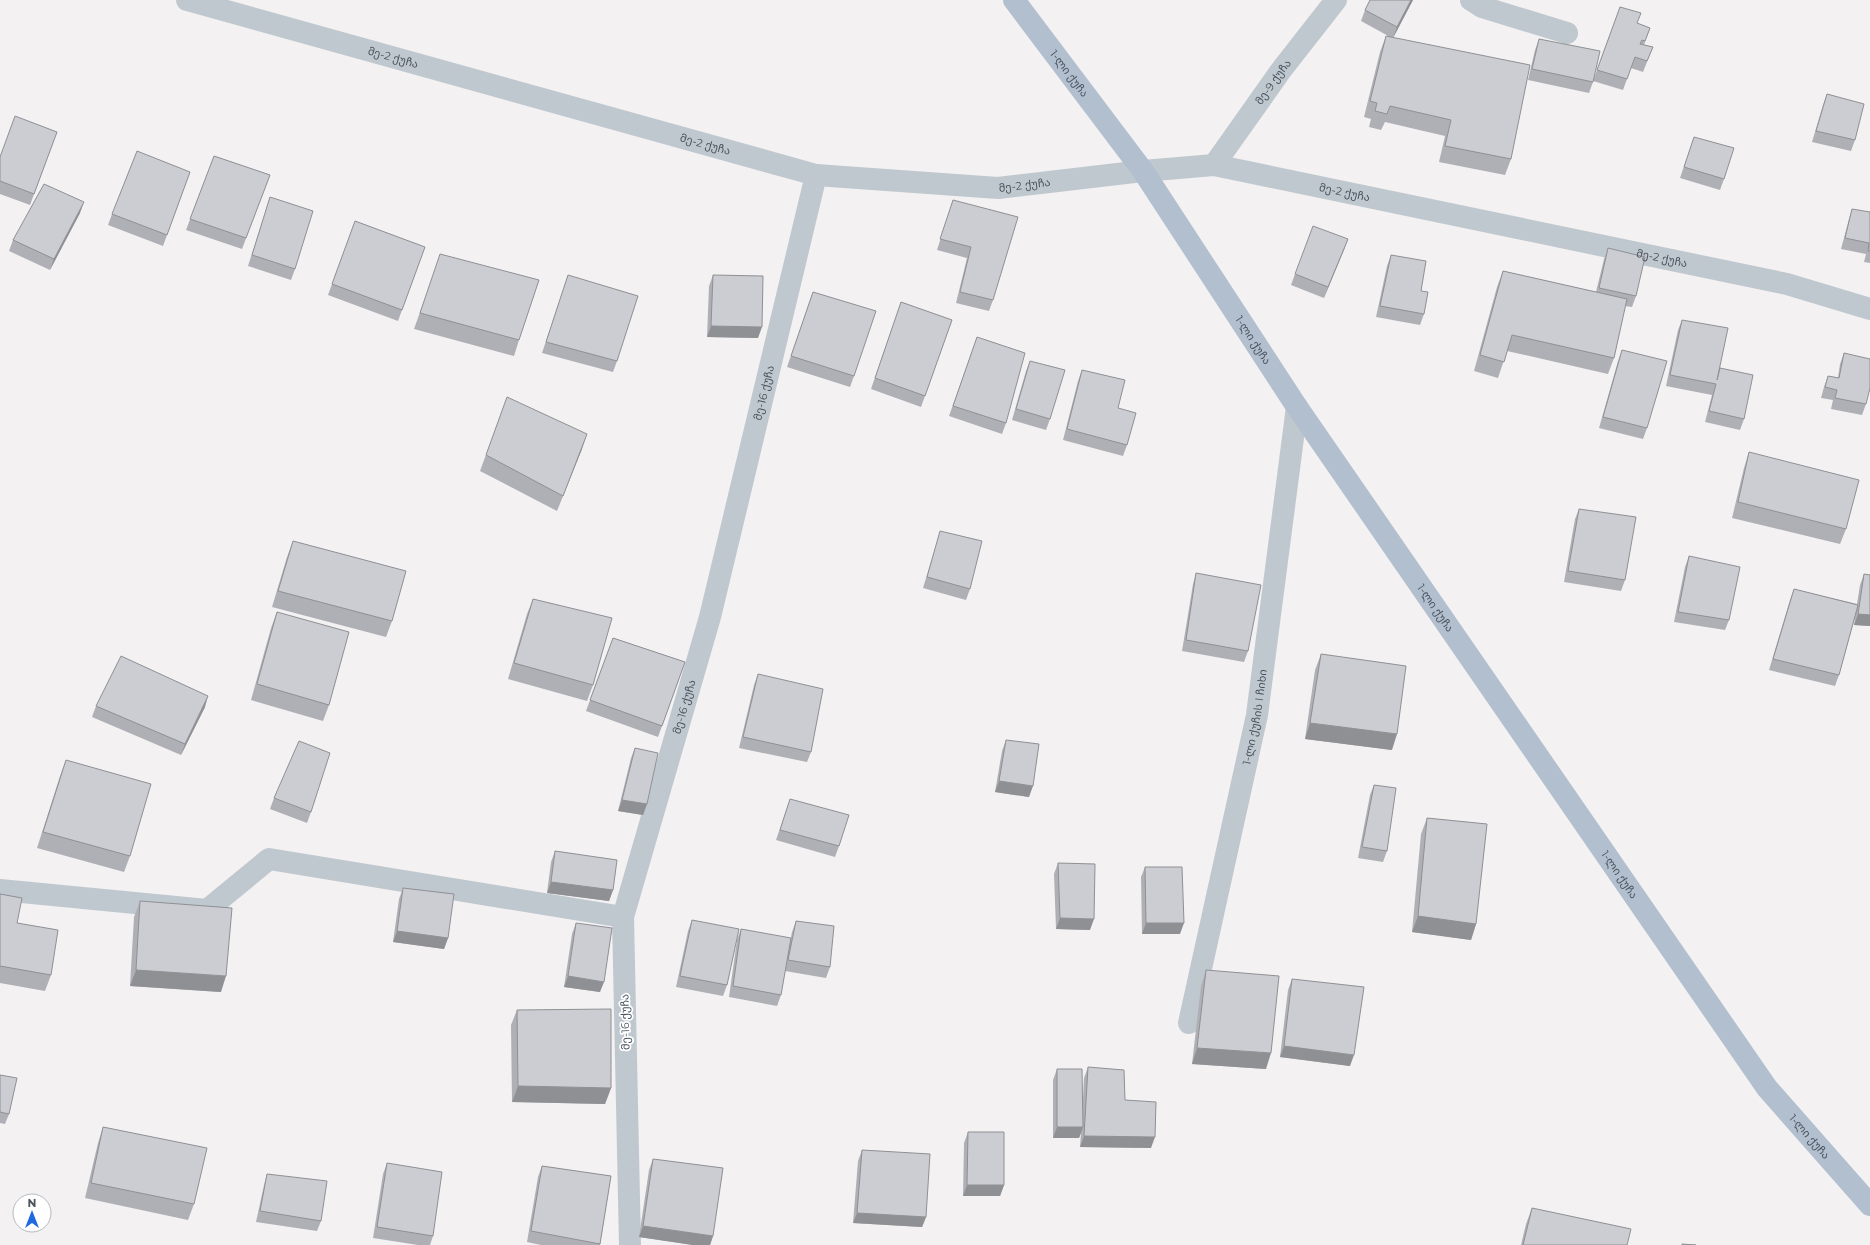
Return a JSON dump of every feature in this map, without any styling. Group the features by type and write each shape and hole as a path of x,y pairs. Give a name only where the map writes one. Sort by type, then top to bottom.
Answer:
{"main road":[{"name":"1-ლი ქუჩა","path":"1014,0 1143,170 1297,407 1767,1088 1870,1205"}],"street":[{"name":"მე-2 ქუჩა","path":"187,0 816,175 998,188 1143,170 1214,165 1786,284 1870,309"},
{"name":"მე-9 ქუჩა","path":"1214,165 1282,69 1336,0"},
{"path":"1471,0 1482,7 1567,33"},
{"name":"მე-16 ქუჩა","path":"630,1245 623,917 710,617 816,175"},
{"name":"1-ლი ქუჩის I ჩიხი","path":"1189,1023 1257,715 1297,407"},
{"path":"0,890 208,910 269,859 623,917"}],"building":[{"path":"1370,0 1411,0 1397,27 1365,10"},
{"path":"1620,7 1641,13 1637,23 1650,28 1645,41 1642,40 1640,44 1653,47 1647,61 1635,57 1627,79 1597,70"},
{"path":"1386,36 1530,65 1511,159 1445,146 1451,120 1390,106 1387,114 1375,111 1377,103 1370,101"},
{"path":"1539,39 1600,51 1593,82 1532,69"},
{"path":"1827,94 1864,104 1855,140 1816,131"},
{"path":"15,116 57,132 34,194 0,181 0,157"},
{"path":"1694,137 1734,148 1724,179 1684,167"},
{"path":"137,151 190,172 167,235 112,214"},
{"path":"214,156 270,175 246,238 190,219"},
{"path":"44,184 84,202 54,259 13,240"},
{"path":"270,197 313,211 295,269 252,255"},
{"path":"953,200 1018,217 993,300 960,292 971,247 940,239"},
{"path":"1852,209 1870,212 1870,251 1868,251 1869,243 1845,238"},
{"path":"355,221 425,247 402,310 332,284"},
{"path":"1313,226 1348,239 1328,287 1295,274"},
{"path":"1608,248 1645,257 1636,296 1599,288"},
{"path":"440,254 539,280 519,340 420,313"},
{"path":"1391,255 1426,261 1421,291 1428,292 1424,314 1380,306"},
{"path":"1503,271 1627,299 1614,358 1512,335 1504,362 1480,355"},
{"path":"568,275 638,296 617,361 546,342"},
{"path":"713,275 763,276 762,327 711,326"},
{"path":"813,292 876,311 854,376 791,356"},
{"path":"901,302 952,320 925,396 875,378"},
{"path":"1682,320 1728,328 1717,380 1720,368 1753,375 1744,419 1709,411 1716,384 1670,375"},
{"path":"977,337 1025,353 1006,423 953,406"},
{"path":"1622,350 1667,361 1647,428 1603,417"},
{"path":"1844,353 1870,359 1870,388 1866,404 1835,398 1837,390 1825,387 1828,376 1839,378"},
{"path":"1030,361 1065,370 1050,419 1016,409"},
{"path":"1082,370 1125,380 1118,408 1136,413 1127,445 1067,429"},
{"path":"507,397 587,434 563,496 486,455"},
{"path":"1749,452 1859,480 1846,529 1738,502"},
{"path":"1579,509 1636,517 1625,580 1568,571"},
{"path":"940,531 982,541 970,589 927,577"},
{"path":"293,541 406,571 392,621 278,591"},
{"path":"1689,556 1740,567 1729,620 1678,612"},
{"path":"1196,573 1261,585 1248,651 1186,640"},
{"path":"1864,574 1870,575 1870,615 1858,614"},
{"path":"1794,589 1858,605 1839,675 1773,659"},
{"path":"533,599 612,618 593,685 514,663"},
{"path":"277,612 349,632 329,705 257,684"},
{"path":"613,638 685,662 662,726 590,700"},
{"path":"1321,654 1406,666 1397,734 1310,723"},
{"path":"121,656 208,696 185,744 96,706"},
{"path":"758,674 823,689 811,752 743,737"},
{"path":"1006,740 1039,744 1033,786 999,781"},
{"path":"299,741 330,753 311,812 274,798"},
{"path":"635,748 658,753 647,804 622,800"},
{"path":"66,760 151,784 130,856 43,832"},
{"path":"1374,785 1396,788 1387,851 1362,847"},
{"path":"790,799 849,815 839,846 780,830"},
{"path":"1427,818 1487,824 1476,924 1418,916"},
{"path":"555,851 617,860 613,890 551,882"},
{"path":"1058,863 1095,864 1094,919 1060,918"},
{"path":"1145,867 1182,867 1184,923 1146,923"},
{"path":"403,888 454,894 448,938 397,931"},
{"path":"0,894 22,898 17,923 58,930 51,975 0,966"},
{"path":"140,901 232,908 226,976 136,970"},
{"path":"692,920 739,929 727,985 680,976"},
{"path":"796,921 834,926 830,967 788,960"},
{"path":"576,923 612,928 604,982 568,976"},
{"path":"741,929 791,938 781,995 733,986"},
{"path":"1206,970 1279,976 1271,1053 1197,1048"},
{"path":"1292,979 1364,987 1354,1055 1284,1046"},
{"path":"611,1009 611,1088 518,1086 517,1010"},
{"path":"1088,1067 1124,1070 1125,1100 1156,1102 1155,1137 1084,1136"},
{"path":"1057,1069 1082,1069 1083,1127 1057,1127"},
{"path":"0,1075 17,1078 9,1114 0,1112"},
{"path":"103,1127 207,1148 194,1204 91,1183"},
{"path":"968,1132 1004,1132 1004,1185 967,1185"},
{"path":"862,1150 930,1154 926,1217 857,1213"},
{"path":"653,1159 723,1168 713,1236 643,1226"},
{"path":"387,1163 442,1172 433,1236 377,1227"},
{"path":"542,1166 611,1176 600,1244 531,1231"},
{"path":"267,1174 327,1181 321,1221 260,1211"},
{"path":"1532,1208 1631,1229 1627,1245 1523,1245"}]}
